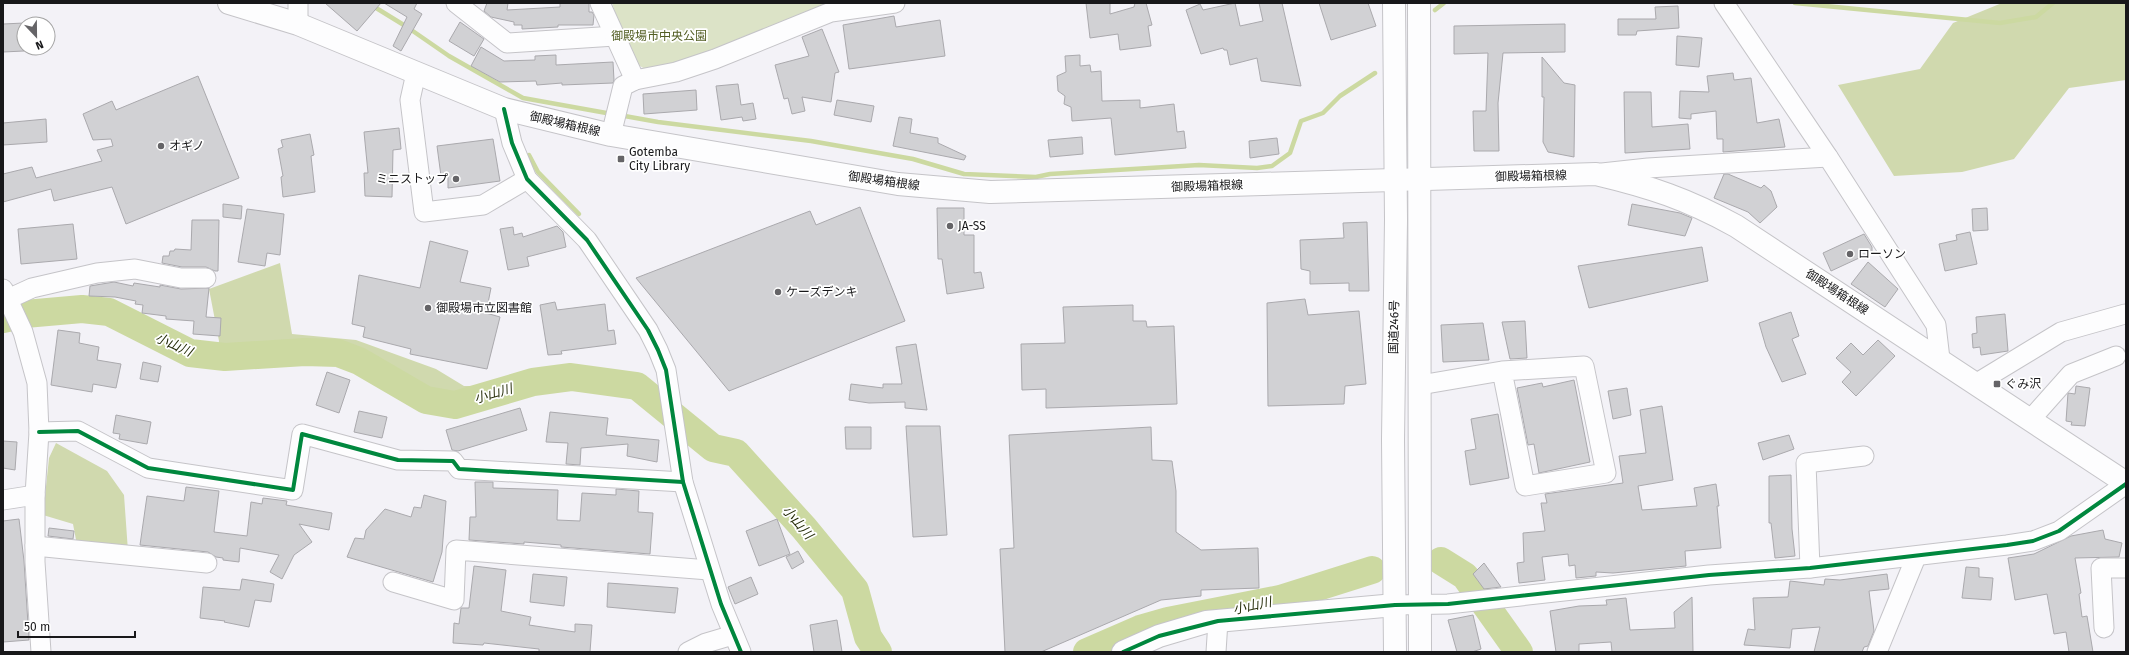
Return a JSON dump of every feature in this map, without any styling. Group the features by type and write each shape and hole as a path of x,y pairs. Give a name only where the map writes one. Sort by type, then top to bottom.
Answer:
{"main road":[{"name":"御殿場箱根線","path":"229,3 298,24 504,109 611,135 898,184 990,192 1418,178 1596,174 1647,186 1705,209 1743,231 1940,359 2126,483"},
{"name":"国道246号","path":"1394,3 1394,179 1396,220 1393,440 1395,652"},
{"name":"国道246号","path":"1419,3 1418,178 1420,652"},
{"path":"1123,652 1159,636 1206,622 1395,605"}],"street":[{"path":"298,3 298,24"},
{"path":"456,3 507,43 615,36"},
{"path":"600,3 635,80"},
{"path":"611,135 623,86 635,80 676,72 715,60 831,12 895,3"},
{"path":"1724,3 1828,157 1936,324 1940,359"},
{"path":"416,73 410,100 424,212 483,205 527,179"},
{"path":"504,109 512,143 527,179 587,240 648,330 658,350 666,370 670,390 683,482 709,570 741,652"},
{"path":"1596,174 1648,168 1828,157"},
{"path":"41,652 35,546 35,496 39,432 37,383 23,332 7,297 32,288 97,273 136,269 180,278 206,278"},
{"path":"1976,383 2061,332 2125,314"},
{"path":"2031,419 2072,374 2116,356"},
{"path":"1420,385 1502,371 1584,366 1606,473 1525,486 1502,371"},
{"path":"39,432 78,431 148,468 293,490 302,434 398,460 453,461 459,469 683,482"},
{"path":"1810,568 1806,464 1864,456"},
{"path":"1395,605 1420,605 1484,600 1709,574 1810,568 1916,557 2033,541 2059,531 2126,483"},
{"path":"3,500 35,496"},
{"path":"35,546 207,563"},
{"path":"393,582 454,600 456,550 709,570"},
{"path":"1877,652 1916,557"},
{"path":"2104,628 2101,568 2126,568"},
{"path":"1216,652 1218,621"},
{"path":"688,652 706,643 733,634"}],"green space":[{"name":"御殿場市中央公園","path":"612,3 847,3 710,55 651,72 638,65 621,29"},
{"path":"2002,3 2126,3 2126,80 2069,88 2014,159 1962,172 1894,176 1838,85 1920,69 1953,23"},
{"path":"280,263 292,334 356,340 436,369 464,386 576,386 493,403 430,411 332,357 216,367 219,341 209,289"},
{"path":"56,443 107,471 124,495 128,551 77,545 73,524 43,515 49,458"}],"building":[{"path":"325,3 381,3 357,31"},
{"path":"384,3 417,3 414,9 422,14 401,51 393,46 407,17"},
{"path":"487,3 508,3 507,10 560,7 560,3 589,3 589,12 592,12 594,15 593,25 558,25 558,27 522,29 522,25 514,25 514,22 491,17 484,11"},
{"path":"1086,3 1110,3 1110,14 1134,7 1135,3 1146,3 1152,25 1148,26 1151,46 1120,50 1118,34 1090,38"},
{"path":"1235,3 1240,26 1263,21 1259,3 1282,3 1301,86 1261,81 1257,58 1230,65 1227,50 1224,50 1223,48 1201,54 1186,10 1200,4 1203,10"},
{"path":"1319,3 1368,3 1376,26 1331,40"},
{"path":"1678,6 1679,28 1637,31 1636,35 1618,35 1618,19 1656,19 1655,7"},
{"path":"894,16 896,27 940,20 945,56 849,69 843,25"},
{"path":"460,22 484,39 474,56 449,41"},
{"path":"16,23 16,51 3,52 3,24"},
{"path":"1565,24 1565,52 1503,53 1498,103 1499,151 1474,151 1473,111 1486,111 1488,53 1454,54 1454,26"},
{"path":"822,29 839,72 835,73 831,102 802,97 805,111 792,114 788,98 784,99 775,65 809,56 802,37"},
{"path":"1677,36 1702,38 1699,67 1676,65"},
{"path":"481,47 504,61 535,60 535,56 556,55 556,65 613,62 614,80 613,83 562,85 562,83 537,85 536,81 500,82 471,66"},
{"path":"1080,55 1080,66 1090,65 1091,72 1101,71 1102,101 1140,100 1140,108 1174,104 1177,132 1184,131 1186,148 1115,155 1111,118 1072,121 1071,107 1064,104 1065,96 1058,91 1057,76 1066,72 1065,56"},
{"path":"1542,57 1564,83 1575,85 1574,157 1548,152 1543,142 1544,97 1542,97"},
{"path":"1733,73 1734,80 1751,78 1757,123 1779,119 1785,147 1723,152 1723,139 1717,139 1716,111 1691,114 1691,119 1679,118 1680,91 1709,92 1707,76"},
{"name":"オギノ","path":"198,76 239,178 126,224 112,187 54,201 51,189 3,202 3,174 32,167 36,178 102,161 97,150 113,146 111,139 93,140 83,114 112,101 116,110"},
{"path":"738,84 741,105 753,103 756,119 743,121 742,117 721,120 716,86"},
{"path":"696,90 697,110 644,114 643,94"},
{"path":"1624,92 1651,92 1652,127 1688,124 1690,149 1625,153"},
{"path":"837,100 874,106 871,122 834,115"},
{"path":"899,117 912,119 910,133 938,138 938,143 966,156 964,160 893,146"},
{"path":"46,119 47,142 3,145 3,123"},
{"path":"399,128 401,149 393,150 392,197 365,196 364,173 368,173 364,132"},
{"path":"310,134 314,155 311,156 315,192 283,197 281,177 283,176 278,149 283,147 281,140"},
{"path":"1082,137 1083,154 1050,157 1048,140"},
{"path":"1277,138 1279,154 1250,158 1249,141"},
{"path":"493,139 500,181 448,188 448,176 441,176 437,146"},
{"path":"1724,174 1728,174 1761,188 1764,185 1771,191 1777,207 1760,223 1748,212 1714,198"},
{"path":"223,204 242,206 241,219 223,217"},
{"path":"1632,204 1680,213 1692,218 1685,236 1628,225"},
{"path":"860,207 905,321 729,391 636,278 810,211 816,225"},
{"path":"937,208 964,208 964,235 974,235 974,273 981,272 984,288 947,294 942,259 938,259"},
{"path":"1987,208 1988,230 1973,231 1972,209"},
{"path":"247,209 284,214 280,255 267,253 265,266 238,262"},
{"path":"192,220 219,220 218,271 206,267 182,267 162,263 163,256 169,256 170,251 174,251 175,249 191,250"},
{"path":"1367,222 1369,291 1349,291 1349,283 1310,284 1310,271 1301,269 1300,240 1344,238 1343,223"},
{"path":"73,224 77,259 21,264 18,229"},
{"path":"557,226 563,232 566,247 527,257 529,266 508,270 500,229 513,227 514,235 522,233 523,237"},
{"path":"1970,232 1977,264 1945,271 1939,244 1957,240 1956,235"},
{"path":"1864,234 1872,247 1872,252 1831,271 1823,253"},
{"path":"430,241 468,251 460,282 491,288 486,313 500,317 487,369 410,354 411,349 363,337 365,327 352,324 359,275 420,288"},
{"path":"1702,247 1708,281 1589,308 1578,266"},
{"path":"1868,262 1898,289 1885,307 1851,284"},
{"path":"114,282 133,286 134,283 160,287 160,285 181,289 209,288 206,317 221,318 220,336 193,334 194,321 166,319 166,316 142,313 143,305 135,304 136,301 115,297 89,296 90,286"},
{"path":"1305,299 1308,315 1359,311 1366,384 1345,386 1344,404 1268,406 1267,303"},
{"path":"555,302 557,310 605,304 608,331 614,330 616,344 561,351 562,354 548,355 540,305"},
{"path":"1133,305 1133,321 1146,321 1147,327 1174,326 1177,404 1046,408 1046,389 1022,390 1021,344 1065,343 1063,307"},
{"path":"1791,312 1799,336 1792,339 1806,374 1782,382 1766,347 1759,323"},
{"path":"2005,314 2008,351 1981,355 1980,347 1973,348 1972,334 1977,333 1976,317"},
{"path":"1525,321 1527,358 1510,359 1502,322"},
{"path":"1483,323 1489,360 1443,362 1441,325"},
{"path":"58,330 80,333 79,343 99,347 97,360 121,364 116,388 93,384 92,392 51,385"},
{"path":"1878,340 1895,356 1856,396 1842,382 1851,372 1836,358 1851,343 1863,355"},
{"path":"916,344 927,410 905,408 905,402 869,403 849,400 851,384 883,388 883,384 902,384 896,347"},
{"path":"143,362 161,366 158,382 140,379"},
{"path":"327,372 350,380 339,413 316,405"},
{"path":"1574,380 1590,462 1539,473 1534,444 1528,445 1517,388 1542,383 1543,387"},
{"path":"2076,386 2090,388 2085,426 2071,425 2072,422 2066,421 2068,393 2075,394"},
{"path":"1627,388 1631,415 1613,419 1608,391"},
{"path":"1662,406 1673,480 1638,486 1642,510 1697,506 1694,488 1716,484 1719,506 1717,506 1721,548 1685,551 1686,566 1613,573 1596,572 1596,576 1576,578 1575,565 1569,566 1568,554 1542,557 1545,580 1519,583 1517,563 1524,562 1523,533 1545,531 1541,503 1547,503 1545,494 1623,483 1619,456 1646,453 1640,410"},
{"path":"520,408 527,430 458,451 452,450 446,430"},
{"path":"359,411 387,417 382,438 354,432"},
{"path":"550,412 608,418 606,435 659,440 657,462 627,456 628,444 581,448 580,465 566,464 568,443 546,442"},
{"path":"1498,414 1509,478 1470,485 1465,451 1476,449 1471,419"},
{"path":"116,415 151,422 147,444 119,439 120,434 113,433"},
{"path":"906,426 940,426 947,535 913,537"},
{"path":"845,427 871,427 871,449 846,449"},
{"path":"1151,427 1152,460 1172,461 1176,491 1176,532 1201,550 1258,548 1259,588 1201,590 1201,596 1161,600 1041,652 1005,652 1000,549 1014,548 1009,435"},
{"path":"1789,435 1794,449 1763,460 1758,443"},
{"path":"3,441 17,442 15,470 3,468"},
{"path":"1791,475 1792,529 1795,556 1775,558 1771,523 1769,523 1769,476"},
{"path":"475,482 493,482 493,488 558,490 557,520 580,521 582,493 616,495 616,489 639,491 638,512 653,513 650,554 561,547 561,545 524,542 524,544 469,540 470,517 476,517"},
{"path":"186,487 219,491 214,532 247,536 251,502 262,504 263,498 287,501 286,505 332,513 329,530 299,524 312,542 294,555 282,579 270,572 279,555 240,548 239,562 223,560 223,558 216,557 208,552 140,545 147,496 184,501"},
{"path":"424,495 446,501 442,552 433,582 347,557 355,538 364,539 366,530 385,509 411,517 414,507 421,508"},
{"path":"19,519 24,561 29,640 3,642 3,521"},
{"path":"777,519 790,554 759,566 746,531"},
{"path":"49,528 74,531 73,539 48,536"},
{"path":"2103,530 2105,539 2122,543 2119,557 2075,558 2081,593 2079,594 2082,617 2087,616 2093,652 2069,652 2066,632 2054,634 2047,594 2015,600 2008,558 2034,554 2071,536"},
{"path":"798,551 804,562 792,569 786,557"},
{"path":"1484,563 1501,587 1484,589 1473,574"},
{"path":"474,566 506,570 501,611 531,617 529,625 575,632 575,624 592,625 590,652 539,652 539,649 484,643 483,645 453,643 454,623 459,624 461,608 469,608"},
{"path":"1966,567 1979,568 1979,577 1993,578 1991,600 1962,598"},
{"path":"533,574 567,577 564,606 530,602"},
{"path":"1887,574 1889,589 1869,591 1874,631 1868,646 1864,647 1862,652 1814,652 1820,627 1792,629 1790,648 1744,645 1748,629 1755,630 1753,598 1788,597 1790,581 1824,585 1825,579 1840,580"},
{"path":"751,577 758,594 735,604 728,587"},
{"path":"242,579 274,584 271,602 255,600 249,627 224,622 225,621 200,618 203,587 240,590"},
{"path":"608,583 678,588 675,613 607,607"},
{"path":"1692,597 1693,652 1612,652 1611,642 1579,644 1579,652 1556,652 1550,611 1579,606 1607,605 1606,600 1626,598 1630,630 1675,628 1674,612"},
{"path":"1473,615 1481,649 1472,652 1457,652 1448,620"},
{"path":"837,620 842,652 814,652 810,625"}],"waterway":[{"path":"368,3 407,27 449,56 523,98 612,114"},
{"path":"1435,10 1444,3"},
{"path":"1795,3 2000,23 2036,17 2053,3"},
{"path":"619,115 658,122 811,141 913,159 964,174 1036,177 1050,174 1199,165 1257,168 1272,166 1290,153 1301,121 1323,113 1340,96 1375,73"},
{"path":"529,155 538,172 579,214"},
{"name":"小山川","path":"3,319 25,314 82,309 109,312 190,353 225,357 305,352 338,353 359,361 426,400 455,405 533,382 571,377 637,386 713,448 736,453 804,528 855,590 868,637 878,652"},
{"name":"小山川","path":"1441,561 1465,576 1519,652"},
{"name":"小山川","path":"1087,652 1140,629 1168,621 1280,599 1372,570"}],"cycle path":[{"path":"504,109 512,143 527,179 587,240 648,330 658,350 666,370 683,482 721,604 741,652"},
{"path":"39,432 78,431 148,468 293,490 302,434 398,460 453,461 459,469 683,482"},
{"path":"1123,652 1159,636 1218,621 1395,605 1448,604 1709,575 1810,568 2033,541 2059,531 2126,484"}],"place":[{"name":"オギノ","path":"161,146"},
{"name":"Gotemba City Library","path":"621,159"},
{"name":"ミニストップ","path":"456,179"},
{"name":"JA-SS","path":"950,226"},
{"name":"ローソン","path":"1850,254"},
{"name":"ケーズデンキ","path":"778,292"},
{"name":"御殿場市立図書館","path":"428,308"},
{"name":"ぐみ沢","path":"1997,384"}]}
